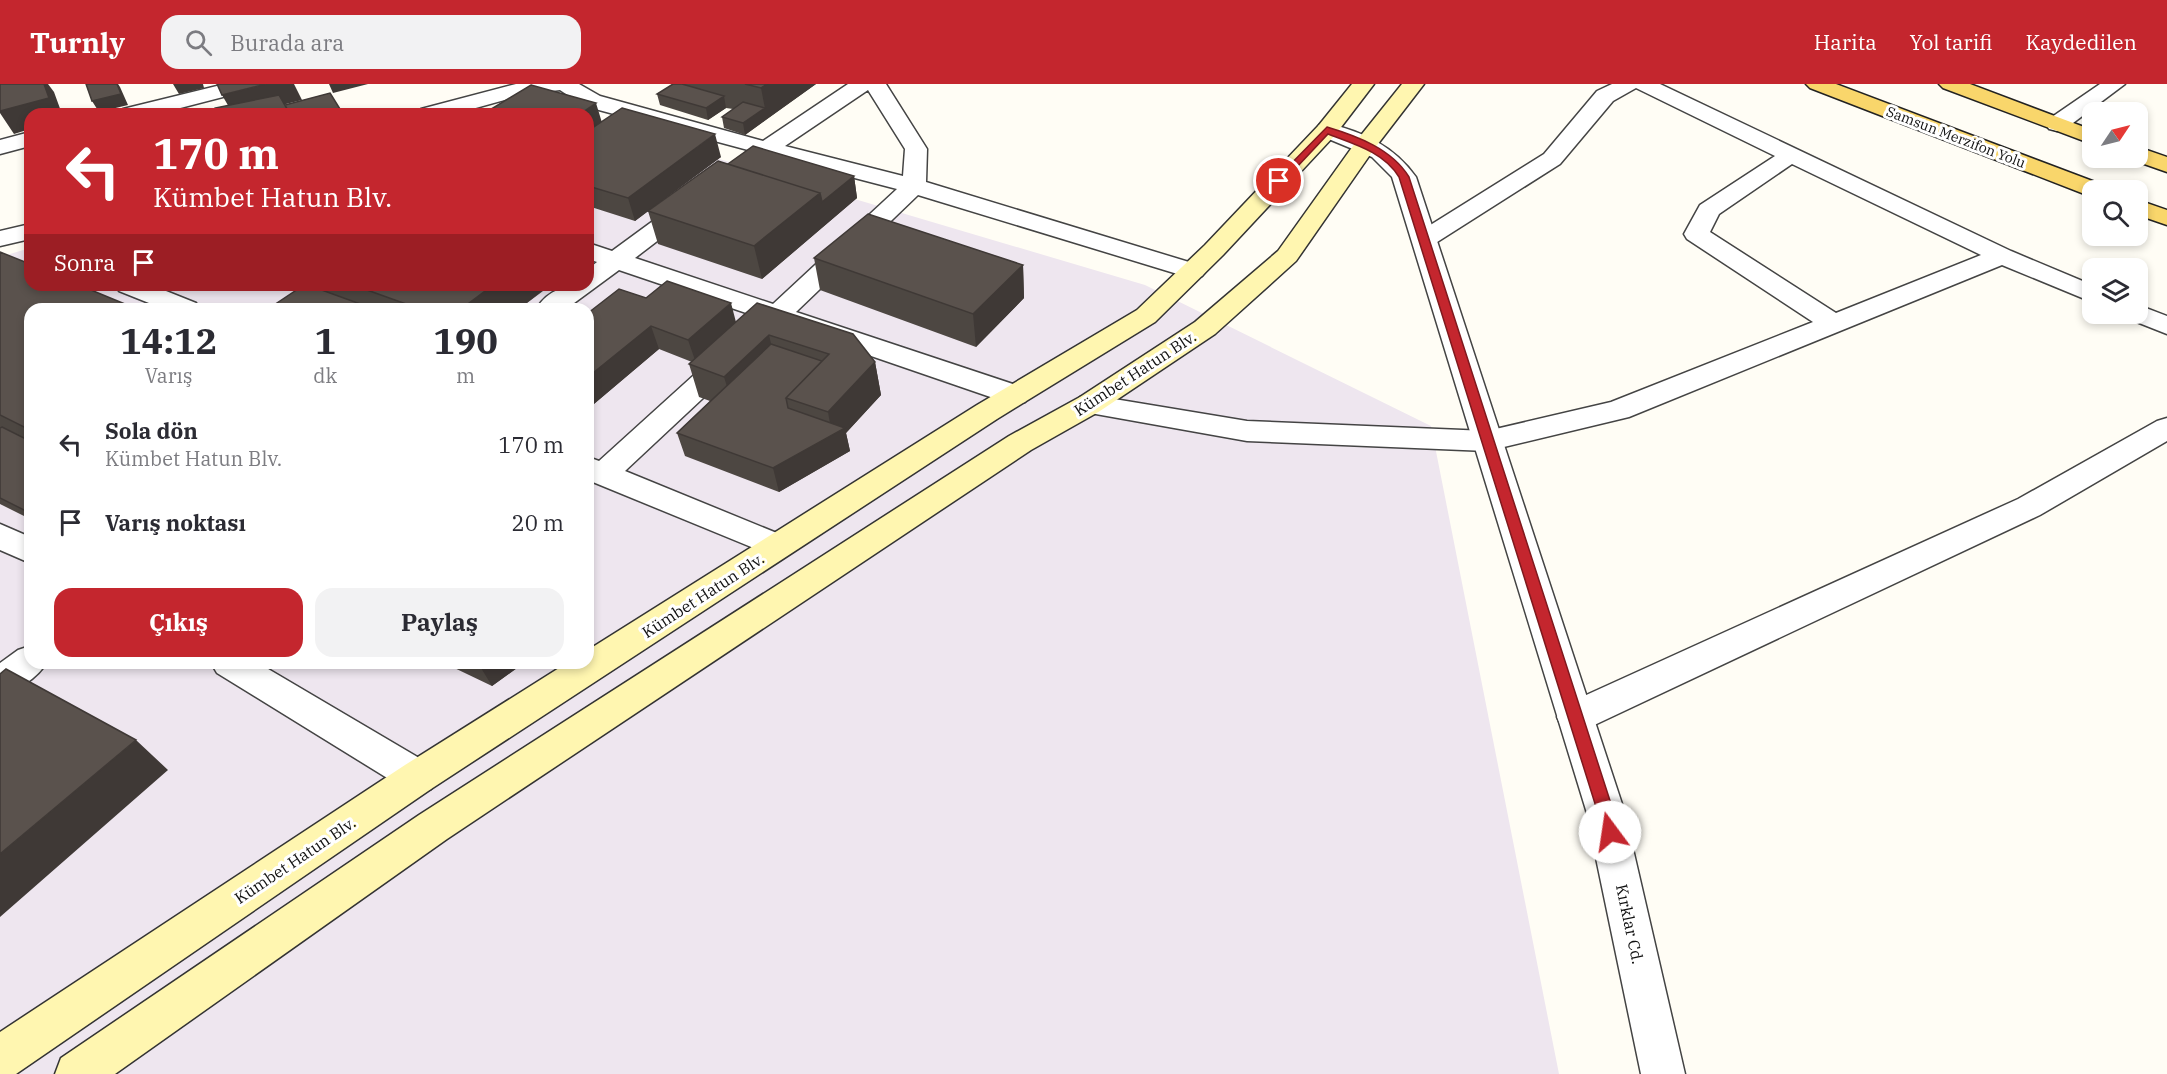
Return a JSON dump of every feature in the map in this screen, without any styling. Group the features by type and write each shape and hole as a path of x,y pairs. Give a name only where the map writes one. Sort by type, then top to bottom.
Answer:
{"main road":[{"name":"Kümbet Hatun Blv.","path":"594,664 1015,395 1146,316 1193,271 1327,130 1363,84"},
{"name":"Kümbet Hatun Blv.","path":"77,1074 443,820 1020,443 1090,404 1205,328 1287,256 1366,144 1413,84"},
{"name":"Samsun Merzifon Yolu","path":"1817,84 2082,185"},
{"path":"1950,84 2082,133"},
{"path":"2148,158 2167,165"},
{"path":"2148,211 2167,218"},
{"name":"Kümbet Hatun Blv.","path":"0,1058 418,777 586,669"}],"street":[{"path":"155,108 251,84"},
{"path":"439,104 523,86 563,84 592,101 914,186 1193,271"},
{"path":"737,170 765,148 862,84"},
{"path":"778,546 596,471 777,315 914,186 916,149 875,84"},
{"path":"1425,239 1552,159 1605,96 1628,84"},
{"path":"1643,84 2002,256 2082,290"},
{"path":"2057,124 2114,84"},
{"name":"Kırklar Cd.","path":"1327,130 1366,144 1384,154 1397,165 1404,177 1605,810 1663,1074"},
{"path":"0,147 24,141"},
{"path":"1791,155 1709,210 1696,234 1833,323"},
{"path":"594,276 709,190"},
{"path":"0,239 24,233"},
{"path":"594,253 1015,395"},
{"path":"1090,404 1247,431 1486,441 1619,410 2002,256"},
{"path":"143,291 172,303"},
{"path":"557,303 574,291"},
{"path":"2148,317 2167,326"},
{"path":"1575,717 2029,507 2167,428"},
{"path":"0,536 24,548"},
{"path":"0,682 24,664"},
{"path":"239,669 418,777"}],"shaded area":[{"path":"594,122 1145,285 1431,426 1559,1074 0,1074 0,257 24,250 24,291 594,291"}],"building":[{"path":"0,84 44,84 49,98 0,111"},
{"path":"86,84 117,84 121,94 92,101"},
{"path":"217,84 266,84 222,95"},
{"path":"673,84 682,84 724,96 706,108 657,94"},
{"path":"745,84 767,84 761,88"},
{"path":"531,85 596,103 589,108 493,108"},
{"path":"330,93 339,108 287,108 285,105"},
{"path":"279,95 286,108 215,108"},
{"path":"743,102 765,108 743,123 722,117"},
{"path":"622,108 715,134 628,198 594,188 594,127"},
{"path":"753,146 854,176 822,202 820,193 728,164"},
{"path":"718,161 820,193 754,246 648,211"},
{"path":"868,214 1023,265 973,314 814,258"},
{"path":"0,252 24,262 24,291 94,291 122,303 24,303 24,427 0,415"},
{"path":"667,281 731,303 688,340 651,326 594,372 594,308 619,289 646,298"},
{"path":"295,291 324,291 358,303 277,303"},
{"path":"370,291 485,291 469,303 403,303"},
{"path":"757,303 853,334 875,362 828,412 786,398 829,354 769,335 724,377 689,364"},
{"path":"771,344 822,361 786,398 788,408 845,428 773,468 677,433"},
{"path":"0,428 24,438 24,510 0,498"},
{"path":"6,669 136,740 0,854 0,674"}],"route":[{"path":"1279,181 1327,130 1366,144 1384,154 1397,165 1404,177 1464,361 1486,441 1605,810 1610,832"}]}
